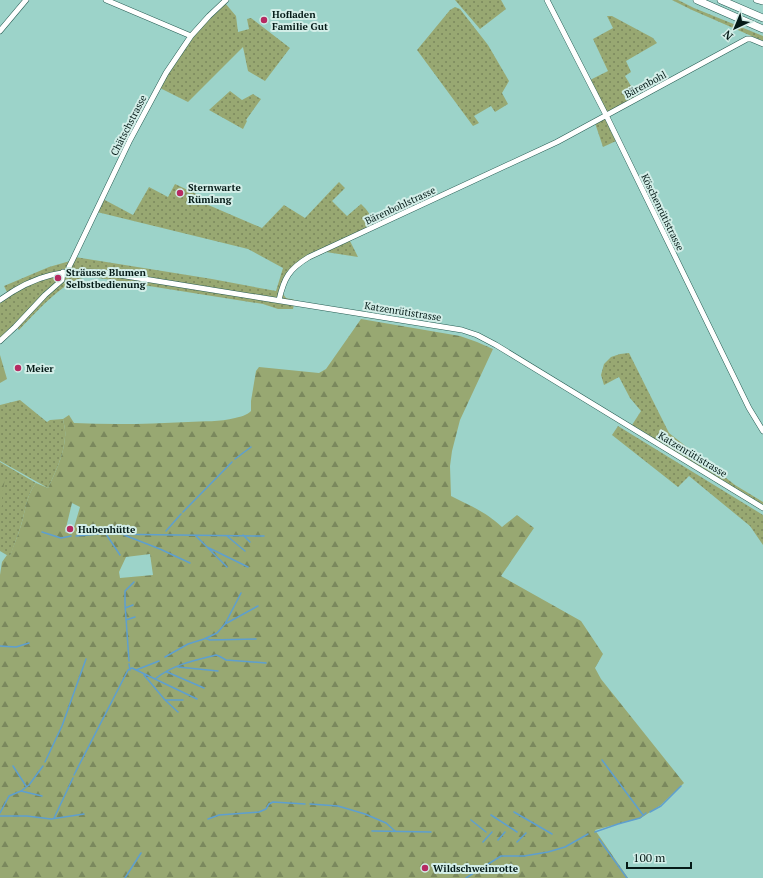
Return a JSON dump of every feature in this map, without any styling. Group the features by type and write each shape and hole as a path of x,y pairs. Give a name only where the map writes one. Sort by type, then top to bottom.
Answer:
{"highway":[{"path":"697,0 763,29"},
{"path":"720,0 763,18"}],"street":[{"path":"0,31 26,0"},
{"path":"106,0 191,36"},
{"name":"Chätschstrasse","path":"0,341 45,295 62,280 130,140 166,73 191,36 226,0"},
{"name":"Köschenrütistrasse","path":"547,0 606,115 749,408 763,431"},
{"path":"756,0 763,2"},
{"name":"Bärenbohl","path":"548,145 747,39 751,38 763,44"},
{"name":"Bärenbohlstrasse","path":"279,300 285,278 299,263 548,145"},
{"name":"Katzenrütistrasse","path":"0,300 29,282 50,275 80,271 107,273 462,330 477,335 502,348 763,508"}],"green space":[{"path":"455,0 501,0 506,9 480,29"},
{"path":"672,0 678,0 763,36 763,41 692,10"},
{"path":"225,3 236,16 238,32 249,29 247,19 251,18 290,48 265,81 248,71 243,47 188,102 160,88 192,36"},
{"path":"455,7 460,9 488,45 509,81 502,93 508,104 495,112 491,106 474,116 479,123 473,126 417,50 450,10"},
{"path":"607,16 612,16 653,38 657,43 626,61 631,72 625,76 637,96 606,113 590,80 608,71 593,39 613,28"},
{"path":"230,91 242,100 253,94 261,99 246,120 247,121 243,129 209,110"},
{"path":"605,118 616,141 603,147 595,123"},
{"path":"339,182 345,188 332,201 347,216 361,204 369,214 372,226 348,237 358,257 326,252 303,263 293,272 287,280 283,294 286,298 295,300 293,309 278,309 263,304 105,279 83,278 75,280 58,292 19,330 15,325 0,339 0,303 9,296 4,286 49,267 70,261 75,257 276,291 283,268 248,249 97,212 103,199 133,215 149,187 168,197 175,184 207,199 206,204 262,228 284,205 305,218"},
{"path":"361,319 460,336 493,349 460,420 452,451 450,466 451,496 484,513 502,527 517,515 534,528 501,576 581,621 603,654 595,668 601,679 684,783 661,805 641,818 595,830 628,878 0,878 0,575 2,562 7,555 10,556 22,523 31,491 36,483 48,488 56,470 64,444 65,432 63,419 69,415 74,423 117,424 212,421 229,419 243,416 251,411 251,401 256,371 259,367 319,373 326,369","holes":["72,503 80,507 72,534 65,532","150,554 153,575 120,578 119,572 126,557"]},
{"path":"629,353 669,433 735,485 763,502 763,505 632,425 641,411 630,398 619,377 604,385 601,375 604,364 611,357"},
{"path":"0,355 7,379 0,383"},
{"path":"20,400 47,422 50,420 63,419 65,432 63,450 59,464 48,488 0,461 0,405"},
{"path":"618,426 763,515 763,545 750,526 689,476 678,487 612,435"},
{"path":"0,462 36,483 29,495 10,557 0,551"},
{"path":"6,474 2,495 2,507 0,510 0,479"}],"waterway":[{"path":"235,459 251,447"},
{"path":"183,512 232,462"},
{"path":"166,531 181,514"},
{"path":"42,532 61,538 71,536"},
{"path":"76,536 99,534 264,536"},
{"path":"106,534 120,555"},
{"path":"124,535 190,563"},
{"path":"243,535 250,542"},
{"path":"196,536 227,567"},
{"path":"227,536 245,551"},
{"path":"207,547 248,567"},
{"path":"129,661 125,591 134,582"},
{"path":"165,657 188,644 217,633 225,624 241,593"},
{"path":"125,608 133,605"},
{"path":"225,624 258,606"},
{"path":"126,620 135,617"},
{"path":"207,639 256,639"},
{"path":"0,646 16,647 29,643"},
{"path":"155,679 176,667 216,655 226,660 266,663"},
{"path":"45,762 62,726 86,659"},
{"path":"136,670 159,661"},
{"path":"129,664 130,670"},
{"path":"178,667 218,671"},
{"path":"74,775 128,670 132,668 197,699"},
{"path":"167,672 204,688"},
{"path":"144,675 165,700 178,712"},
{"path":"165,700 183,700"},
{"path":"602,760 643,815"},
{"path":"13,766 26,786"},
{"path":"0,813 9,796 21,791 29,785 43,766"},
{"path":"54,818 73,778"},
{"path":"650,812 661,806 681,786"},
{"path":"21,791 42,796"},
{"path":"208,819 219,815 259,812 266,809 269,804 273,802 305,804"},
{"path":"310,804 338,806 365,814 386,823 395,831"},
{"path":"514,812 552,834"},
{"path":"595,832 640,818 646,813"},
{"path":"0,816 27,816 51,819 84,814"},
{"path":"491,815 517,832"},
{"path":"471,820 486,832"},
{"path":"372,831 431,832"},
{"path":"483,842 492,832"},
{"path":"498,840 505,832"},
{"path":"517,842 526,833"},
{"path":"466,878 501,856 524,856 548,852 565,847 588,834"},
{"path":"599,839 627,878"},
{"path":"125,878 141,853"}],"place":[{"name":"Hofladen Familie Gut","path":"264,20"},
{"name":"Sternwarte Rümlang","path":"180,193"},
{"name":"Sträusse Blumen Selbstbedienung","path":"58,278"},
{"name":"Meier","path":"18,368"},
{"name":"Hubenhütte","path":"70,529"},
{"name":"Wildschweinrotte","path":"425,868"}]}
